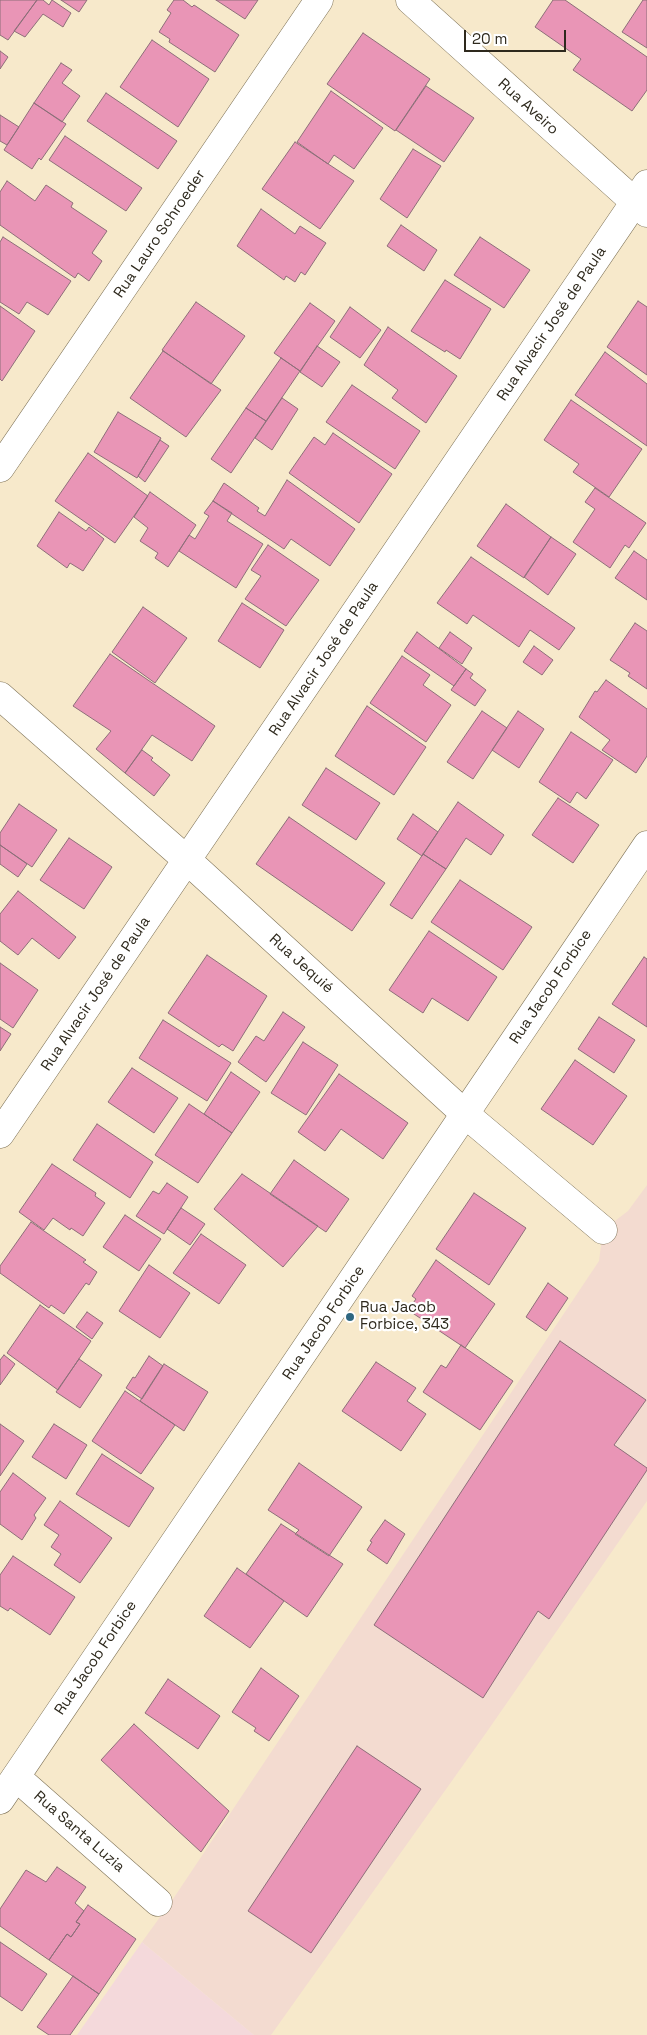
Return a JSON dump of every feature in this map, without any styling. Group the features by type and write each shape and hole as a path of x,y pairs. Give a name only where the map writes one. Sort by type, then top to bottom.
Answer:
{"street":[{"name":"Rua Lauro Schroeder","path":"0,468 319,0"},
{"name":"Rua Aveiro","path":"410,0 643,200"},
{"name":"Rua Alvacir José de Paula","path":"0,1134 643,200"},
{"name":"Rua Jequié","path":"0,696 187,860 465,1114 603,1230"},
{"name":"Rua Jacob Forbice","path":"0,1800 8,1770 465,1114 647,845"},
{"name":"Rua Santa Luzia","path":"8,1770 158,1902"}],"shaded area":[{"path":"647,1185 647,1501 486,1733 271,2035 254,2035 142,1942 160,1917 158,1902 173,1899 599,1261 603,1230 628,1211"},
{"path":"142,1942 254,2035 77,2035"}],"building":[{"path":"0,0 37,0 8,40 0,35"},
{"path":"37,0 43,0 49,5 52,0 71,13 63,27 43,14 25,37 14,31"},
{"path":"61,0 87,0 79,12"},
{"path":"174,0 183,0 192,7 194,5 239,35 215,72 169,42 170,39 159,32 171,13 167,10"},
{"path":"216,0 258,0 245,19"},
{"path":"553,0 565,0 647,57 647,90 632,111 573,70 581,59 535,27"},
{"path":"643,0 647,0 647,48 622,32"},
{"path":"363,33 430,79 395,131 327,84"},
{"path":"152,40 209,79 178,127 120,87"},
{"path":"0,51 8,57 0,69"},
{"path":"61,63 72,70 62,83 80,96 62,122 34,103"},
{"path":"426,86 474,118 444,162 396,130"},
{"path":"331,91 383,128 354,169 334,155 328,164 297,142"},
{"path":"106,93 177,141 158,169 87,121"},
{"path":"34,103 66,124 41,160 39,158 32,169 4,150"},
{"path":"0,115 19,127 7,145 0,141"},
{"path":"65,136 142,188 126,211 49,160"},
{"path":"295,142 354,181 320,229 262,189"},
{"path":"413,149 441,166 407,218 380,199"},
{"path":"7,181 35,201 46,185 73,203 71,207 107,231 92,253 102,261 89,281 78,273 75,278 0,225 0,192"},
{"path":"261,209 295,234 300,226 326,243 305,275 301,272 295,282 286,276 284,280 237,246"},
{"path":"401,225 437,250 424,271 387,246"},
{"path":"3,237 71,281 48,315 27,302 19,314 0,302 0,242"},
{"path":"480,237 530,270 504,308 454,275"},
{"path":"445,280 491,309 460,359 411,331"},
{"path":"638,301 647,307 647,375 607,347"},
{"path":"196,302 245,336 211,384 162,350"},
{"path":"310,303 335,321 300,371 274,353"},
{"path":"0,306 35,331 2,381 0,379"},
{"path":"350,307 381,330 360,358 330,337"},
{"path":"388,327 457,376 426,423 392,398 398,390 364,365"},
{"path":"317,346 340,362 322,387 300,372"},
{"path":"163,351 221,390 186,437 130,398"},
{"path":"605,352 647,384 647,446 575,395"},
{"path":"281,358 300,371 266,421 246,408"},
{"path":"352,385 420,431 395,469 326,422"},
{"path":"282,398 298,409 272,450 255,438"},
{"path":"571,400 642,449 609,497 573,472 579,464 544,440"},
{"path":"246,408 266,421 231,473 211,459"},
{"path":"118,412 161,438 137,478 94,452"},
{"path":"333,433 392,474 359,523 289,473 314,437 325,445"},
{"path":"160,440 169,446 145,482 138,476"},
{"path":"88,453 148,496 115,543 55,501"},
{"path":"287,480 355,529 330,566 291,539 284,549 213,501 224,483 259,508 257,511 265,516"},
{"path":"595,488 646,523 629,548 625,545 610,568 573,542 595,509 585,502"},
{"path":"150,492 196,525 168,567 155,558 158,553 140,541 148,528 134,517"},
{"path":"213,501 232,513 227,521 263,544 236,588 179,551 189,535 195,539 209,516 204,513"},
{"path":"506,504 551,537 524,578 477,546"},
{"path":"59,512 86,531 89,527 104,539 83,571 70,563 67,568 37,546"},
{"path":"551,537 576,554 548,595 524,577"},
{"path":"268,545 319,580 286,626 245,599 261,576 251,570"},
{"path":"634,551 647,560 647,600 615,578"},
{"path":"471,557 575,628 559,650 530,630 519,647 473,615 467,624 437,603"},
{"path":"242,603 284,630 260,668 218,641"},
{"path":"143,607 187,638 155,683 112,652"},
{"path":"635,623 647,631 647,689 628,676 630,673 610,660"},
{"path":"417,632 466,669 454,686 404,651"},
{"path":"450,632 472,648 462,664 439,648"},
{"path":"534,646 553,660 542,675 523,662"},
{"path":"110,654 215,726 192,761 152,735 125,773 96,749 111,731 73,706"},
{"path":"402,656 430,675 423,685 451,705 426,742 370,703"},
{"path":"466,669 473,674 470,678 486,690 475,706 451,690"},
{"path":"606,680 647,709 647,756 636,773 602,750 610,740 579,717 595,691 597,692"},
{"path":"367,706 426,747 394,795 335,756"},
{"path":"482,711 507,728 473,779 447,762"},
{"path":"518,711 544,729 519,768 492,750"},
{"path":"571,732 613,760 586,799 577,792 570,803 539,782"},
{"path":"142,750 170,775 154,796 125,773"},
{"path":"326,768 380,803 356,840 302,805"},
{"path":"558,798 599,825 573,863 532,835"},
{"path":"458,802 504,835 491,855 466,838 446,869 423,854"},
{"path":"19,804 57,830 32,867 0,845 0,833"},
{"path":"413,814 438,832 422,856 397,839"},
{"path":"289,817 385,883 352,931 256,864"},
{"path":"69,838 112,867 84,909 40,880"},
{"path":"0,845 27,864 18,877 0,864"},
{"path":"423,854 446,869 412,919 390,905"},
{"path":"460,880 532,927 503,970 431,922"},
{"path":"18,891 76,937 59,959 32,938 18,955 0,941 0,914"},
{"path":"429,931 497,977 468,1021 432,998 423,1013 389,990"},
{"path":"207,955 267,996 233,1051 222,1044 219,1047 168,1013"},
{"path":"644,957 647,959 647,1027 612,1004"},
{"path":"0,963 38,990 13,1028 0,1019"},
{"path":"283,1012 305,1027 266,1082 238,1062 256,1036 264,1041"},
{"path":"599,1017 635,1040 614,1073 578,1049"},
{"path":"163,1020 231,1063 207,1101 139,1058"},
{"path":"0,1027 11,1034 0,1051"},
{"path":"303,1042 338,1065 306,1115 271,1093"},
{"path":"575,1060 627,1096 593,1145 541,1109"},
{"path":"132,1068 178,1098 154,1133 108,1102"},
{"path":"231,1072 260,1092 232,1133 204,1114"},
{"path":"339,1074 408,1123 383,1159 341,1129 325,1151 298,1132"},
{"path":"189,1104 232,1133 198,1183 155,1155"},
{"path":"97,1124 153,1162 130,1198 73,1160"},
{"path":"294,1160 349,1199 326,1232 270,1194"},
{"path":"52,1164 96,1193 95,1196 105,1203 83,1236 71,1228 70,1230 53,1218 44,1230 19,1212"},
{"path":"242,1174 318,1226 283,1267 214,1209"},
{"path":"167,1183 188,1197 164,1234 136,1216 153,1191 159,1194"},
{"path":"474,1193 526,1228 489,1285 436,1249"},
{"path":"181,1208 205,1224 190,1245 167,1229"},
{"path":"125,1215 161,1239 139,1271 103,1247"},
{"path":"31,1222 86,1260 83,1262 97,1272 89,1285 86,1283 64,1314 51,1305 49,1308 0,1273 0,1266"},
{"path":"201,1234 246,1265 219,1304 173,1273"},
{"path":"436,1260 495,1304 465,1348 408,1310 416,1299 412,1296"},
{"path":"149,1265 190,1293 160,1338 119,1311"},
{"path":"548,1283 568,1298 546,1331 526,1317"},
{"path":"40,1305 91,1341 58,1390 7,1353"},
{"path":"87,1312 103,1323 92,1339 76,1327"},
{"path":"560,1341 646,1400 614,1445 647,1468 647,1470 549,1619 538,1611 483,1698 374,1625"},
{"path":"461,1345 513,1381 480,1430 423,1392 441,1365 446,1368"},
{"path":"4,1355 15,1364 0,1385 0,1360"},
{"path":"149,1356 163,1366 142,1399 126,1388"},
{"path":"79,1359 102,1375 80,1408 56,1392"},
{"path":"376,1362 416,1388 407,1401 426,1414 401,1451 342,1411"},
{"path":"164,1364 208,1392 184,1431 140,1401"},
{"path":"125,1391 175,1425 141,1474 92,1441"},
{"path":"0,1424 24,1441 0,1476"},
{"path":"54,1424 87,1445 66,1479 32,1457"},
{"path":"102,1454 154,1488 129,1527 76,1494"},
{"path":"299,1463 362,1507 329,1556 295,1534 299,1530 268,1510"},
{"path":"13,1473 46,1498 34,1515 36,1518 22,1540 0,1524 0,1492"},
{"path":"60,1501 112,1538 80,1583 54,1565 61,1554 51,1547 59,1535 44,1525"},
{"path":"385,1520 405,1534 387,1564 367,1550 372,1542 370,1541"},
{"path":"281,1524 343,1564 307,1617 246,1574"},
{"path":"13,1556 75,1597 50,1635 10,1608 8,1611 0,1606 0,1575"},
{"path":"237,1568 284,1601 250,1648 204,1616"},
{"path":"261,1668 299,1696 269,1741 254,1731 256,1728 232,1712"},
{"path":"168,1679 220,1716 198,1749 145,1713"},
{"path":"134,1724 229,1811 201,1852 101,1760"},
{"path":"357,1746 421,1789 311,1953 248,1911"},
{"path":"57,1867 86,1887 75,1903 84,1911 76,1922 80,1924 71,1937 67,1934 49,1960 0,1926 0,1909 26,1870 46,1882"},
{"path":"88,1905 136,1939 99,1994 49,1960 67,1934 71,1937 80,1924 76,1922"},
{"path":"0,1942 47,1974 22,2011 0,1996"},
{"path":"73,1976 99,1994 70,2035 49,2035 37,2027"}],"place":[{"name":"Rua Jacob Forbice, 343","path":"350,1317"}]}
